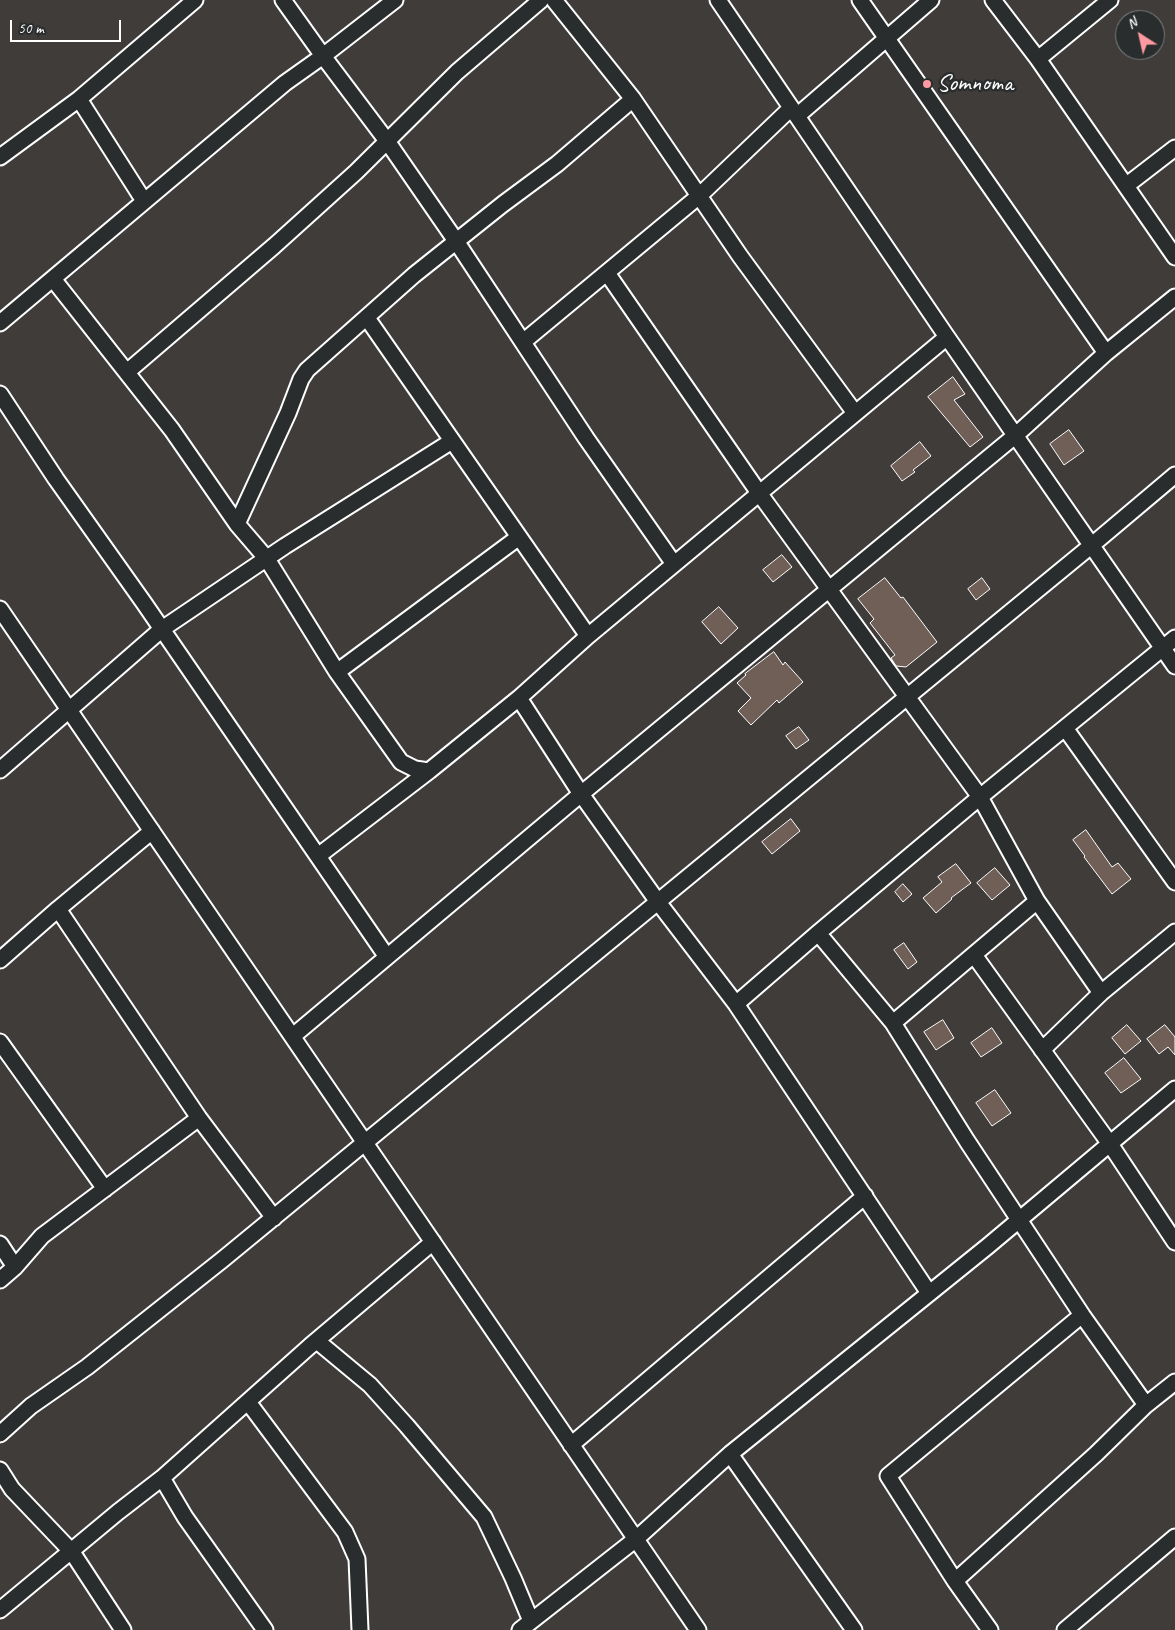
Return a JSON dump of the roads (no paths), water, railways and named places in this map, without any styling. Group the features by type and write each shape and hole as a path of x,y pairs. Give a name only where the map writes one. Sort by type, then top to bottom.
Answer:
{"street":[{"path":"0,157 79,99 195,0"},
{"path":"283,0 387,142 586,438 674,564"},
{"path":"0,323 285,83 395,0"},
{"path":"127,372 274,246 387,142 457,72 541,0"},
{"path":"554,0 633,99 740,256 855,413"},
{"path":"718,0 947,337 1175,666"},
{"path":"860,0 1106,352"},
{"path":"523,342 699,196 794,112 886,39 931,0"},
{"path":"993,0 1038,58 1175,257"},
{"path":"1038,58 1110,0"},
{"path":"79,99 144,201"},
{"path":"237,524 307,370 414,275 503,204 557,164 633,99"},
{"path":"1126,186 1175,148"},
{"path":"608,273 759,493 980,797 1037,901 1101,993"},
{"path":"53,279 172,430 237,524 267,559 338,672 401,762 415,769 430,771"},
{"path":"293,1036 581,794 1016,435 1106,352 1175,297"},
{"path":"366,318 588,636"},
{"path":"318,856 430,771 519,698 588,636 947,337"},
{"path":"0,394 56,479 388,957"},
{"path":"0,770 162,629 285,546 452,441"},
{"path":"0,1434 31,1406 87,1367 274,1218 1175,475"},
{"path":"338,672 519,537"},
{"path":"0,609 698,1630"},
{"path":"736,1004 980,797 1175,638"},
{"path":"519,698 581,794 658,902 736,1004 929,1293"},
{"path":"1065,728 1175,882"},
{"path":"0,960 152,831"},
{"path":"893,1023 1037,901"},
{"path":"58,909 199,1118 274,1218"},
{"path":"1042,1050 1101,993 1175,932"},
{"path":"818,933 893,1023 967,1141 1082,1315 1146,1405"},
{"path":"974,955 1110,1144 1175,1242"},
{"path":"0,1042 105,1189"},
{"path":"317,1341 370,1385 484,1517 513,1578 525,1626 636,1539 730,1454 900,1318 1175,1089"},
{"path":"0,1280 16,1267 42,1236 199,1118"},
{"path":"571,1445 865,1196"},
{"path":"0,1610 162,1478 317,1341 433,1242"},
{"path":"0,1244 16,1267"},
{"path":"990,1630 955,1580 888,1476 1082,1315"},
{"path":"955,1580 1096,1454 1146,1405 1175,1382"},
{"path":"248,1402 344,1532 357,1559 360,1630"},
{"path":"730,1454 854,1630"},
{"path":"0,1470 12,1489 72,1552 123,1630"},
{"path":"162,1478 185,1517 265,1630"},
{"path":"1066,1630 1175,1537"}],"place":[{"name":"Somnoma","path":"927,84"}]}
